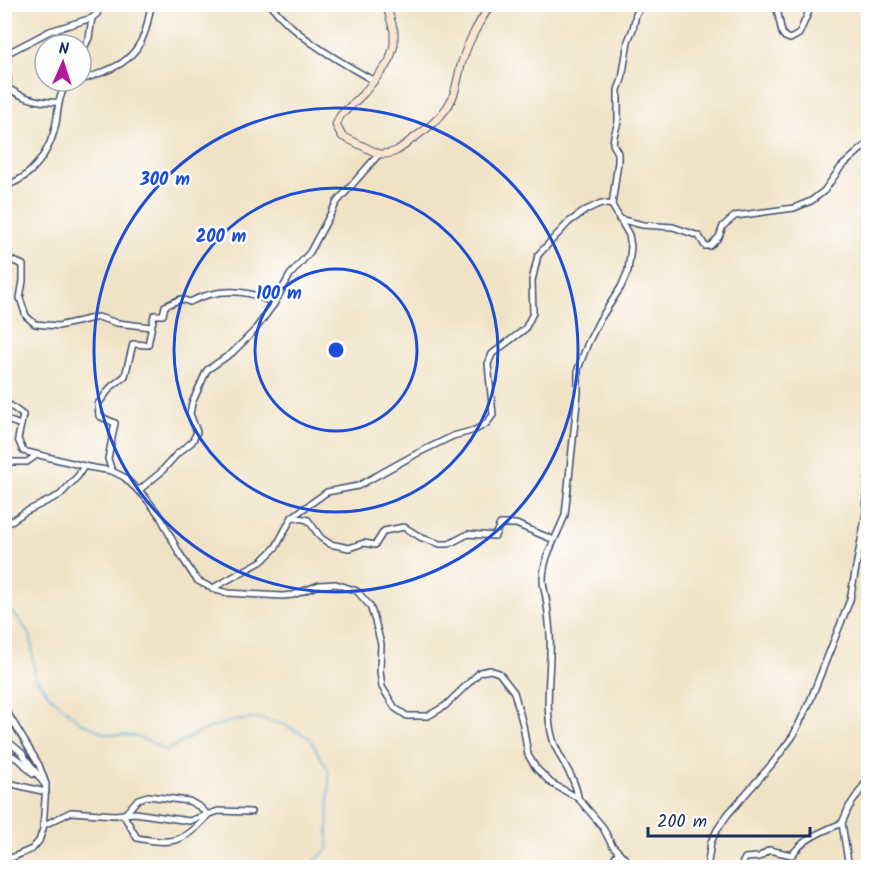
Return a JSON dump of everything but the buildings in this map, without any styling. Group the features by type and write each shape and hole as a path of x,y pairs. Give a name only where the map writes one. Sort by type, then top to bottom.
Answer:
{"main road":[{"path":"386,4 394,28 394,45 389,62 340,116 336,125 342,136 379,154 398,152 435,122 449,106 455,92 462,60 475,30 491,4"}],"street":[{"path":"4,55 50,31 92,18 97,14 100,4"},
{"path":"93,76 118,67 137,48 145,31 152,4"},
{"path":"270,4 281,18 309,40 374,81"},
{"path":"578,798 576,787 553,740 550,725 547,698 550,634 543,580 546,558 565,515 579,369 599,321 621,287 628,271 632,247 629,235 612,205 618,171 618,153 613,144 618,122 618,90 628,41 636,14 644,4"},
{"path":"776,4 783,33 789,39 799,34 812,4"},
{"path":"90,33 92,18"},
{"path":"4,71 8,78 8,88 17,95 28,99 59,102"},
{"path":"4,186 24,176 46,152 53,138 62,93"},
{"path":"619,219 643,225 673,227 699,236 705,246 710,246 719,237 723,226 735,216 795,208 811,201 824,191 841,167 868,143"},
{"path":"138,490 160,473 177,454 192,442 198,432 190,414 192,403 207,370 232,353 254,331 274,304 290,275 310,252 337,202 379,154"},
{"path":"213,588 262,561 276,547 292,517 327,492 358,486 453,436 475,430 486,424 492,415 488,364 492,354 525,329 533,313 532,281 538,255 569,222 586,210 601,203 612,205"},
{"path":"4,257 23,265 20,298 26,316 35,324 58,327 98,317 117,323 151,327"},
{"path":"112,471 108,459 115,423 99,416 98,404 111,387 125,376 134,344 148,345 152,316 164,315 165,306 181,299 190,302 204,294 233,291 264,298 274,304"},
{"path":"4,401 23,415 18,438 19,444 26,453 112,471 124,477 160,516 178,551 198,581 228,593 282,596 293,595 323,584 336,584 354,589 361,594 370,606 381,644 381,681 395,708 407,716 428,716 445,706 480,672 497,671 514,692 531,762 551,783 578,798 602,826 618,853 634,867"},
{"path":"4,419 21,425"},
{"path":"4,462 27,462 37,455"},
{"path":"4,526 25,512 60,495 84,466"},
{"path":"707,867 711,842 717,830 793,736 810,700 850,600 866,513 868,480"},
{"path":"292,517 308,520 321,538 330,544 349,548 364,543 375,544 384,531 405,527 422,538 440,544 449,544 468,534 495,536 500,524 516,524 554,540"},
{"path":"4,707 39,765 45,778 46,789 41,837 35,846 4,861"},
{"path":"4,738 22,753 46,789"},
{"path":"4,751 25,765 46,789"},
{"path":"849,867 842,823 849,807 868,779"},
{"path":"4,782 46,789"},
{"path":"124,814 138,799 148,796 189,801 208,815"},
{"path":"44,825 71,812 115,815 141,813 189,821 219,811 251,812"},
{"path":"124,814 137,838 157,842 173,841 192,833 208,815"},
{"path":"740,867 745,858 759,857 769,850 792,855 798,846 807,840 842,823"},
{"path":"607,867 618,853"}],"waterway":[{"path":"4,606 19,619 31,637 35,677 49,695 80,722 106,734 135,736 166,751 202,731 227,722 257,718 282,724 309,737 329,772 328,849 307,868"}]}
